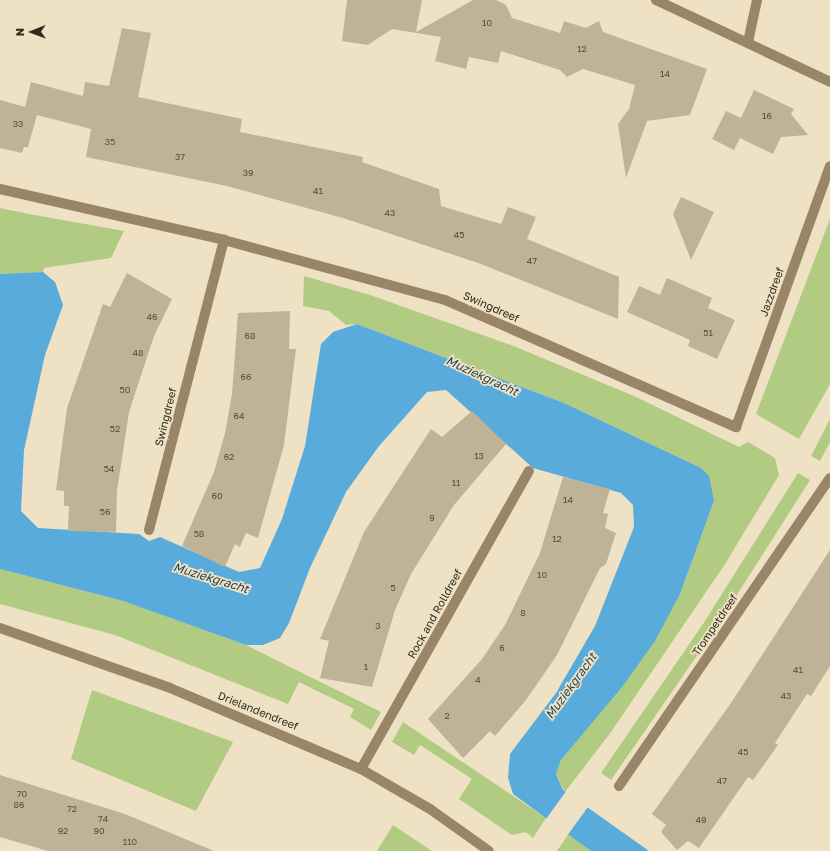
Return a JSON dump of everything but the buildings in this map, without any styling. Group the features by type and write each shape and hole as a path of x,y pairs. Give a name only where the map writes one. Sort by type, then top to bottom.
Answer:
{"street":[{"path":"656,0 748,42 830,82"},
{"path":"748,42 757,0"},
{"name":"Jazzdreef","path":"736,427 830,166"},
{"name":"Swingdreef","path":"0,189 224,240 445,300 736,427"},
{"name":"Swingdreef","path":"149,530 224,240"},
{"name":"Rock and Rolldreef","path":"361,769 529,472"},
{"name":"Trompetdreef","path":"619,786 830,478"},
{"name":"Drielandendreef","path":"0,628 176,691 361,769 430,809 489,851"}],"green space":[{"path":"0,208 124,231 111,258 44,268 43,272 0,274"},
{"path":"830,219 830,384 799,439 756,414"},
{"path":"304,276 370,295 511,345 634,396 739,447 748,442 775,458 779,475 725,564 611,732 565,792 556,774 561,760 588,727 680,594 714,501 701,468 564,403 357,324 346,325 329,311 303,306"},
{"path":"830,419 830,442 820,461 811,456"},
{"path":"798,473 810,480 714,631 611,780 601,773 703,624"},
{"path":"0,569 123,601 246,645 381,712 371,730 350,717 354,709 299,682 288,704 115,635 0,604"},
{"path":"92,690 233,742 196,811 71,759"},
{"path":"403,722 546,818 533,838 526,832 512,835 459,799 472,779 420,745 414,755 392,742"},
{"path":"393,825 432,851 377,851"},
{"path":"569,833 591,851 557,851"}],"water":[{"name":"Muziekgracht","path":"43,272 55,282 63,305 45,355 24,450 21,511 38,528 139,534 149,541 160,537 239,572 260,568 282,519 305,446 321,344 333,332 357,324 564,403 701,468 709,476 714,501 680,594 655,641 622,687 561,760 556,774 563,790 649,851 591,851 513,794 508,778 510,754 556,693 595,626 634,527 633,505 621,493 533,468 446,390 427,392 379,446 346,492 310,568 289,623 280,638 263,645 246,645 123,601 0,569 0,274"}],"pier":[{"path":"567,790 589,806 567,836 545,820"}]}
